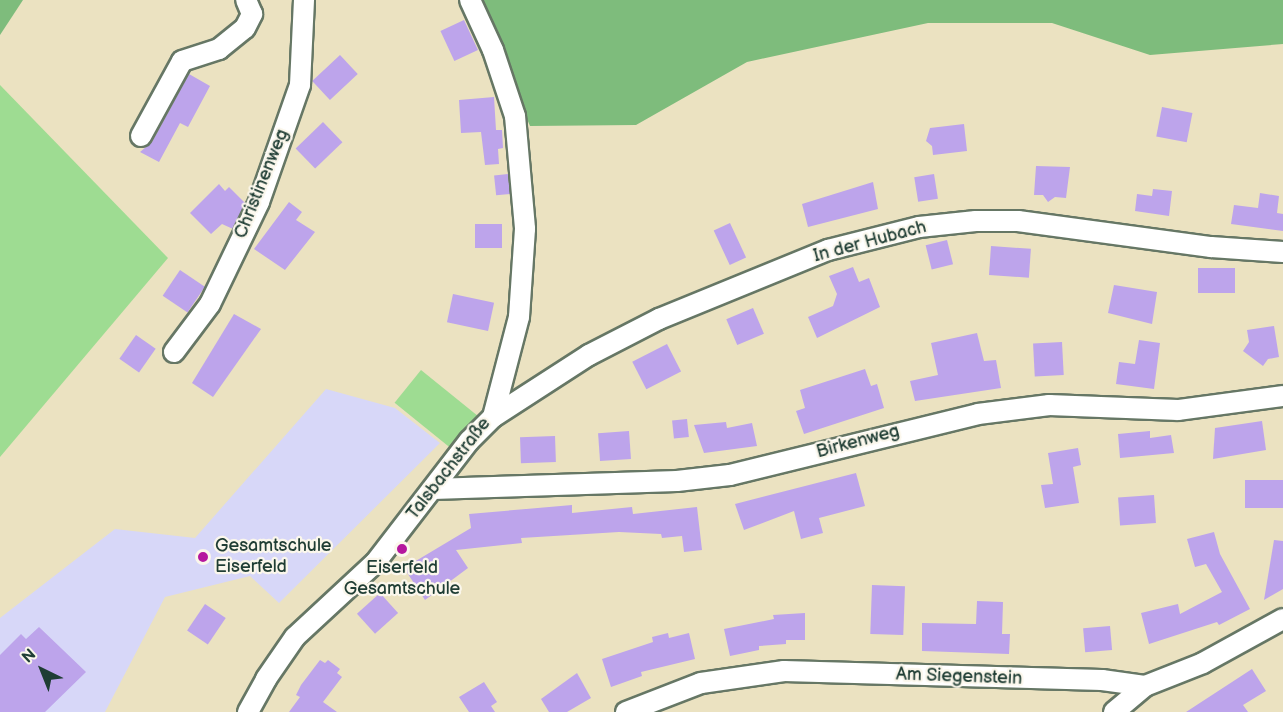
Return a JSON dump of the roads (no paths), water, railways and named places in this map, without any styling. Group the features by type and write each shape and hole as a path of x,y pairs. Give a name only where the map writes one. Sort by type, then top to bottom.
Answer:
{"street":[{"path":"141,136 182,61 219,49 244,28 252,14 246,0"},
{"name":"Christinenweg","path":"174,352 210,304 259,202 300,85 304,0"},
{"name":"Talsbachstraße","path":"248,712 266,679 296,637 375,563 469,441 493,417 519,317 525,229 515,116 493,50 470,0"},
{"name":"In der Hubach","path":"493,417 589,355 659,318 828,250 919,227 1018,220 1210,247 1283,252"},
{"name":"Birkenweg","path":"433,489 677,481 730,476 978,414 1049,405 1178,410 1283,396"},
{"name":"Am Siegenstein","path":"626,712 701,683 784,671 1102,680 1145,686 1203,663 1283,619"},
{"path":"1114,712 1145,686"}],"place":[{"name":"Eiserfeld Gesamtschule","path":"402,549"},
{"name":"Gesamtschule Eiserfeld","path":"203,557"}]}
